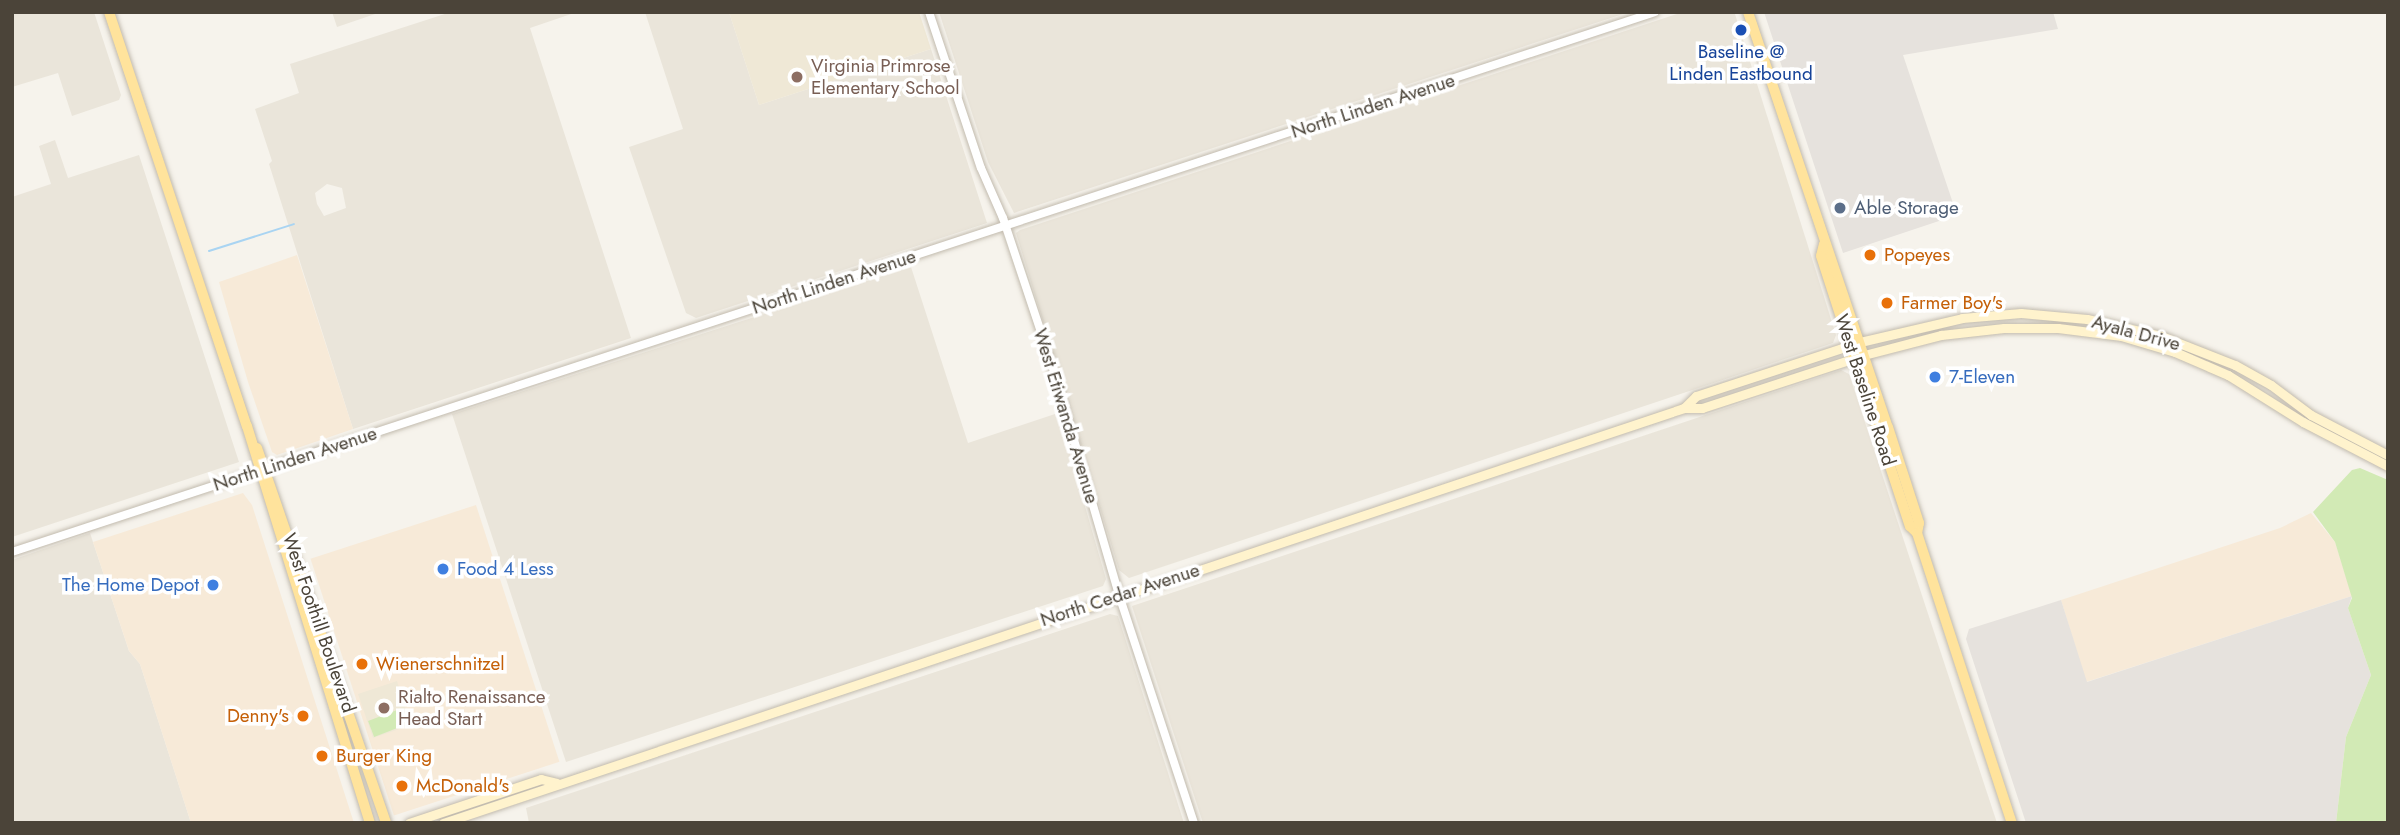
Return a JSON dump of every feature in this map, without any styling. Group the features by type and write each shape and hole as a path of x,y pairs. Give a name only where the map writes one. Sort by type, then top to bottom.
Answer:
{"main road":[{"name":"West Foothill Boulevard","path":"109,12 247,426 386,823"},
{"name":"West Baseline Road","path":"1748,12 1824,244 1831,253 1859,357 1919,523 1917,533 2012,823"},
{"name":"Ayala Drive","path":"1855,344 1942,321 1985,315 2021,313 2125,327 2161,336 2235,365 2271,385 2311,415 2388,455"},
{"name":"Ayala Drive","path":"1859,357 1941,335 2004,328 2079,330 2121,336 2175,352 2228,375 2303,422 2388,466"},
{"name":"North Cedar Avenue","path":"1684,408 1696,396 1855,344"},
{"name":"North Cedar Avenue","path":"443,823 1684,408 1702,408 1859,357"},
{"name":"West Foothill Boulevard","path":"263,470 370,823"},
{"name":"North Cedar Avenue","path":"409,823 541,779 557,783"},
{"path":"489,807 490,801 515,793 522,786"}],"street":[{"name":"West Etiwanda Avenue","path":"929,12 981,168 1006,226 1074,434 1119,595 1194,823"},
{"name":"North Linden Avenue","path":"12,552 1656,12"}],"shaded area":[{"path":"12,12 94,12 121,95 119,100 72,116 58,73 12,87"},
{"path":"332,12 381,12 337,27"},
{"path":"451,12 577,12 530,28 631,338 353,429 269,164 272,161 255,109 299,93 290,64","holes":["327,184 342,188 346,208 324,216 317,204 315,193"]},
{"path":"645,12 729,12 759,105 931,49 987,223 696,318 686,313 629,147 683,129"},
{"name":"Virginia Primrose Elementary School","path":"729,12 919,12 931,49 759,105"},
{"path":"939,12 1629,12 1014,213 988,162"},
{"path":"1683,12 1735,14 1836,335 1833,343 1129,578 1119,570 1016,233"},
{"path":"1764,12 2053,12 2058,29 1903,55 1957,215 1843,253"},
{"path":"55,140 68,178 139,155 239,462 12,537 12,197 51,184 39,146"},
{"path":"297,255 353,429 277,455 272,452 248,382 219,282"},
{"path":"911,267 968,443 1058,413 1106,579 1103,586 566,762 452,414"},
{"path":"1841,370 1849,374 1997,823 1203,823 1132,606"},
{"path":"243,493 252,505 354,823 191,823 140,664 129,651 93,542"},
{"path":"476,505 559,762 394,816 311,559"},
{"path":"2311,513 2335,542 2352,596 2086,682 2061,600 2280,528"},
{"path":"90,533 129,651 140,664 191,823 12,823 12,560"},
{"path":"2352,596 2348,608 2371,675 2346,737 2336,823 2026,823 1966,639 1969,629 2061,600 2087,682"},
{"path":"1110,614 1118,616 1184,823 529,823 526,808"},
{"name":"Rialto Renaissance Head Start","path":"397,681 410,722 408,726 373,738 358,694"}],"green space":[{"path":"2360,468 2388,480 2388,823 2336,823 2346,737 2371,675 2348,608 2352,598 2335,542 2313,512 2352,470"},
{"path":"397,710 403,726 374,737 368,721"}],"waterway":[{"path":"209,251 294,224"}],"place":[{"name":"Baseline @ Linden Eastbound","path":"1741,30"},
{"name":"Virginia Primrose Elementary School","path":"797,77"},
{"name":"Able Storage","path":"1840,208"},
{"name":"Popeyes","path":"1870,255"},
{"name":"Farmer Boy's","path":"1887,303"},
{"name":"7-Eleven","path":"1935,377"},
{"name":"Food 4 Less","path":"443,569"},
{"name":"The Home Depot","path":"213,585"},
{"name":"Wienerschnitzel","path":"362,664"},
{"name":"Rialto Renaissance Head Start","path":"384,708"},
{"name":"Denny's","path":"303,716"},
{"name":"Burger King","path":"322,756"},
{"name":"McDonald's","path":"402,786"}]}
